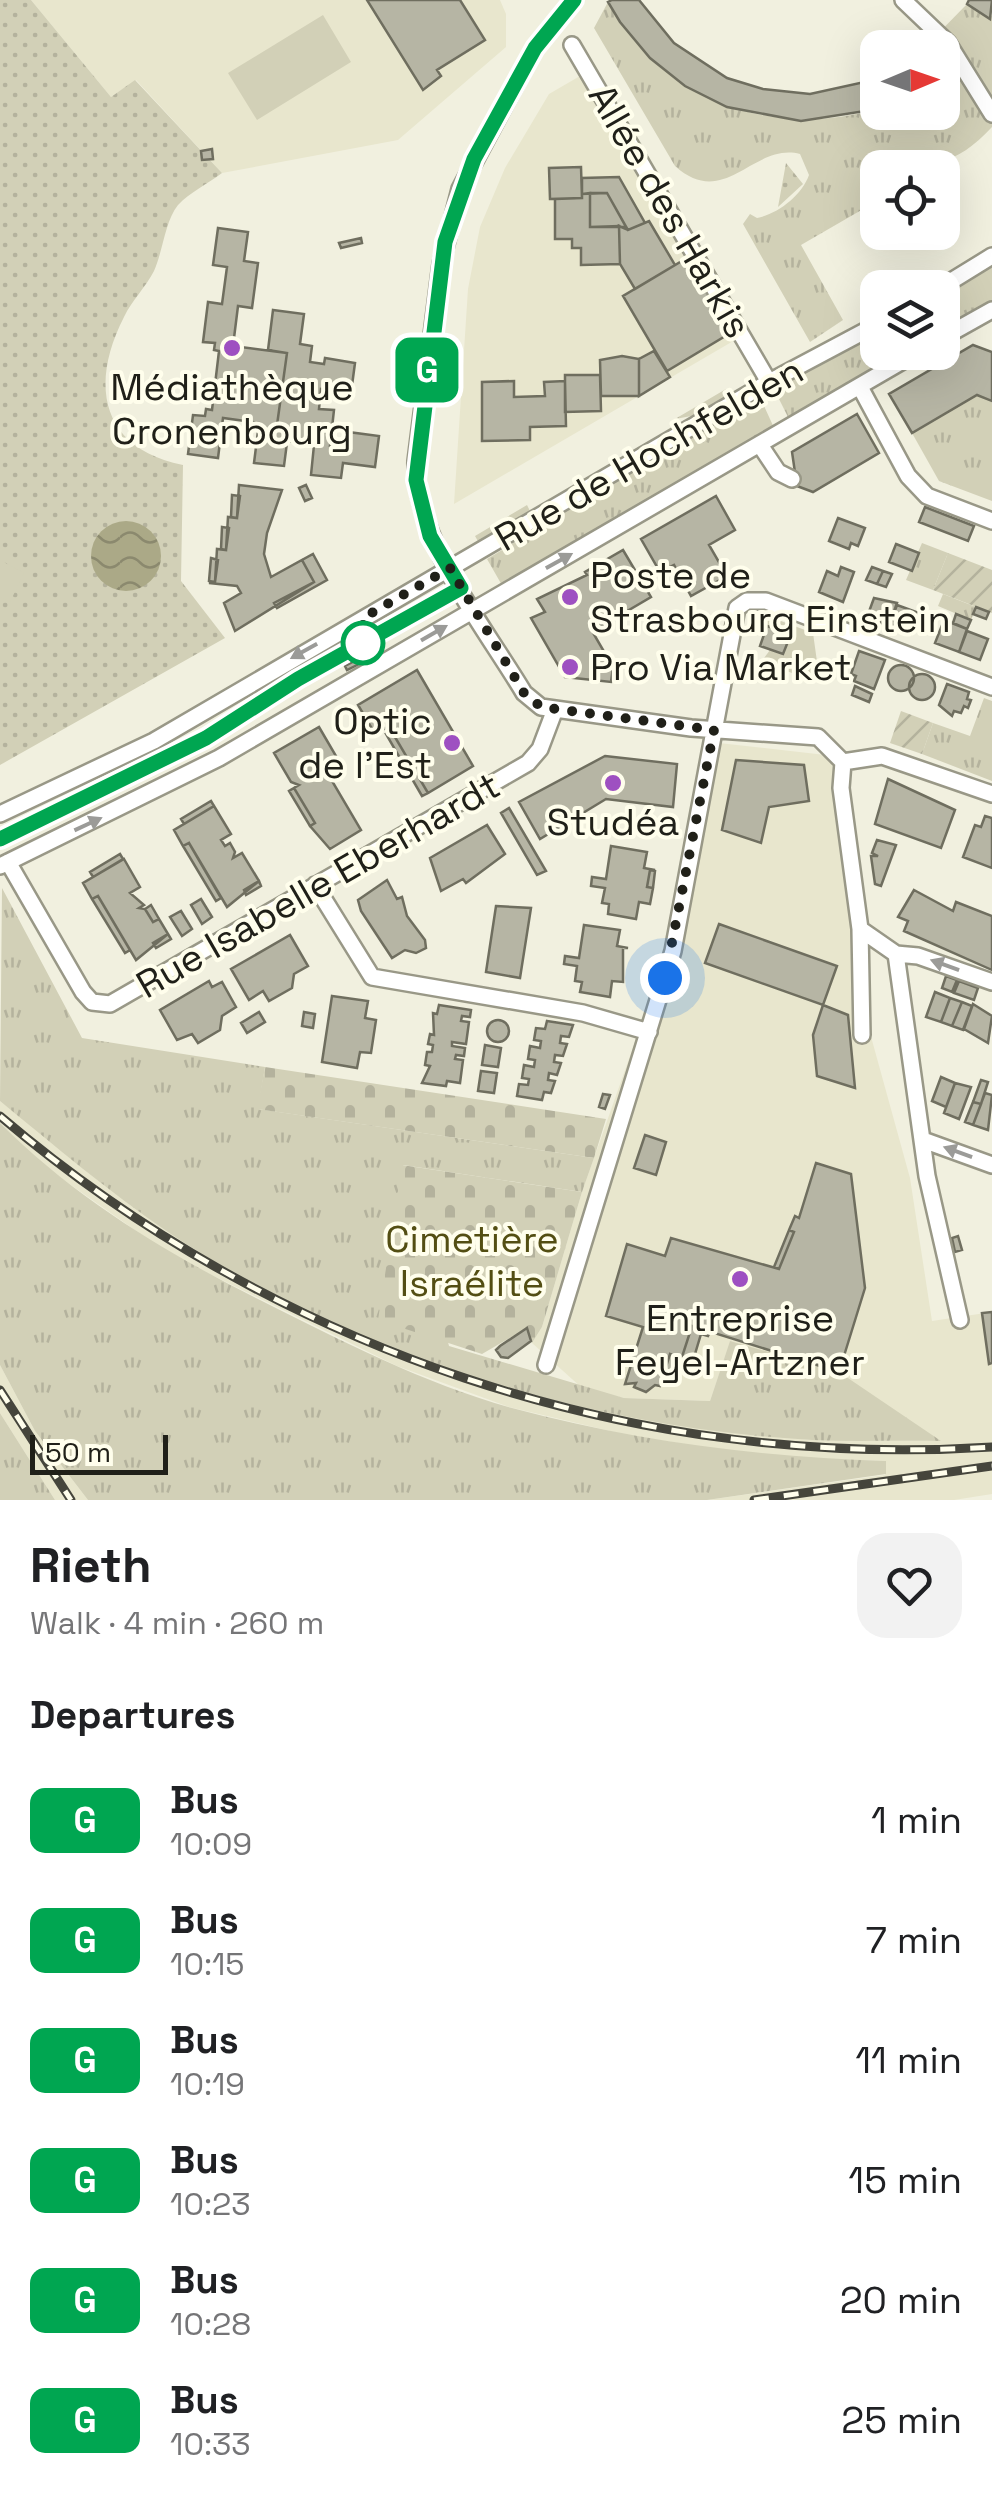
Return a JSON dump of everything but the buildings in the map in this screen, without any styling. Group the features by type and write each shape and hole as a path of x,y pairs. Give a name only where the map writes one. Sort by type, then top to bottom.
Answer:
{"street":[{"path":"903,0 948,43 992,114"},
{"path":"566,3 535,48 474,159 445,242 416,480 430,536 524,693 554,712 818,737 830,744 843,762 841,788 860,929 862,1035"},
{"name":"Allée des Harkis","path":"572,45 766,377"},
{"path":"960,276 992,256"},
{"path":"960,328 992,310"},
{"name":"Rue de Hochfelden","path":"0,814 154,741 860,334"},
{"name":"Rue de Hochfelden","path":"4,864 168,786 887,370"},
{"path":"860,386 908,476 927,496 992,522"},
{"path":"760,445 778,472 792,479"},
{"path":"546,1365 673,951 719,730 737,608 748,601 766,601 992,687"},
{"name":"Rue Isabelle Eberhardt","path":"4,864 83,992 99,1004 118,1001 528,763 540,749 554,712"},
{"path":"843,762 882,756 992,794"},
{"path":"316,885 368,973 377,979 583,1012 649,1032"},
{"path":"860,929 896,954 918,956 992,982"},
{"path":"896,954 936,1224 960,1320"},
{"path":"923,1140 992,1165"}],"shaded area":[{"path":"31,0 500,0 506,14 506,47 398,140 222,173 136,80 111,97"},
{"path":"580,76 735,340 454,504 468,289 480,227 505,168 549,94"},
{"path":"719,743 843,757 870,1033 910,1178 932,1321 992,1312 992,1494 954,1500 707,1500 885,1475 886,1461 768,1457 627,1435 509,1407 397,1366 169,1254 41,1164 0,1123 0,1101 167,1231 302,1308 370,1338 514,1388 718,1429 811,1440 939,1441 730,1342 710,1401 624,1398 582,1388 532,1343 542,1327 582,1192 666,954"},
{"path":"0,1365 35,1431 88,1500 55,1500 0,1413"}],"green space":[{"path":"0,0 31,0 111,97 135,80 222,173 188,196 174,212 154,271 127,311 113,342 106,389 119,429 134,445 155,457 183,465 181,581 225,638 0,765"},
{"path":"608,2 632,36 690,87 724,104 760,115 797,119 860,112 860,130 960,130 960,30 942,30 967,4 992,16 992,127 960,153 960,150 860,150 860,211 801,245 843,320 810,342 743,224 750,214 757,218 781,208 801,190 809,175 800,154 768,157 724,179 693,178 675,166 594,28"},
{"path":"323,15 351,62 257,120 228,73"},
{"path":"786,163 803,184 778,207"},
{"path":"992,262 992,303 960,322 960,281"},
{"path":"860,338 860,370 878,370 790,421 773,387"},
{"path":"726,389 732,399 708,413 675,419"},
{"path":"759,395 775,430 503,587 487,559"},
{"path":"977,395 992,401 992,501 939,481 912,433"},
{"path":"527,505 532,515 479,543 475,536"},
{"path":"922,543 948,553 933,590 906,580"},
{"path":"948,553 992,570 992,613 933,590"},
{"path":"0,560 24,573 10,602 0,597"},
{"path":"943,594 976,607 971,620 938,606"},
{"path":"765,615 813,633 820,683 761,662 770,650 783,654 790,634 748,623"},
{"path":"984,698 992,701 992,781 922,754 933,723 970,736"},
{"path":"901,711 933,723 922,754 890,743"},
{"path":"2,888 82,1038 265,1067 258,1109 594,1158 582,1192 403,1165 449,1346 624,1398 710,1401 730,1341 839,1372 941,1441 812,1440 728,1433 559,1402 394,1349 315,1315 240,1276 146,1217 0,1101"},
{"name":"Cimetière Israélite","path":"265,1067 606,1119 594,1158 257,1109"},
{"path":"0,1123 91,1200 157,1244 323,1331 447,1387 558,1420 651,1438 791,1456 886,1461 886,1474 707,1500 88,1500 35,1431 0,1365"},
{"name":"Cimetière Israélite","path":"402,1165 582,1192 542,1327 532,1343 527,1328 482,1354 378,1320"},
{"path":"0,1413 55,1500 0,1500"}],"water":[{"path":"126,521 150,532 161,556 150,580 126,591 102,580 91,556 102,532"}],"railway":[{"path":"0,1116 107,1198 220,1270 340,1330 464,1378 592,1414 724,1438 857,1449 992,1447"},
{"path":"0,1390 71,1500"},
{"path":"754,1500 992,1466"}],"bus line":[{"name":"G","path":"0,839 176,755 298,679 461,588 430,536 416,480 418,440 449,221 474,159 535,48 574,0"}],"place":[{"name":"Médiathèque Cronenbourg","path":"232,348"},
{"name":"Poste de Strasbourg Einstein","path":"570,597"},
{"name":"Pro Via Market","path":"570,667"},
{"name":"Optic de l'Est","path":"452,743"},
{"name":"Studéa","path":"613,783"},
{"name":"Entreprise Feyel-Artzner","path":"740,1279"}],"route":[{"path":"363,643 363,618 450,568 531,701 554,712 714,730 665,978"}]}
